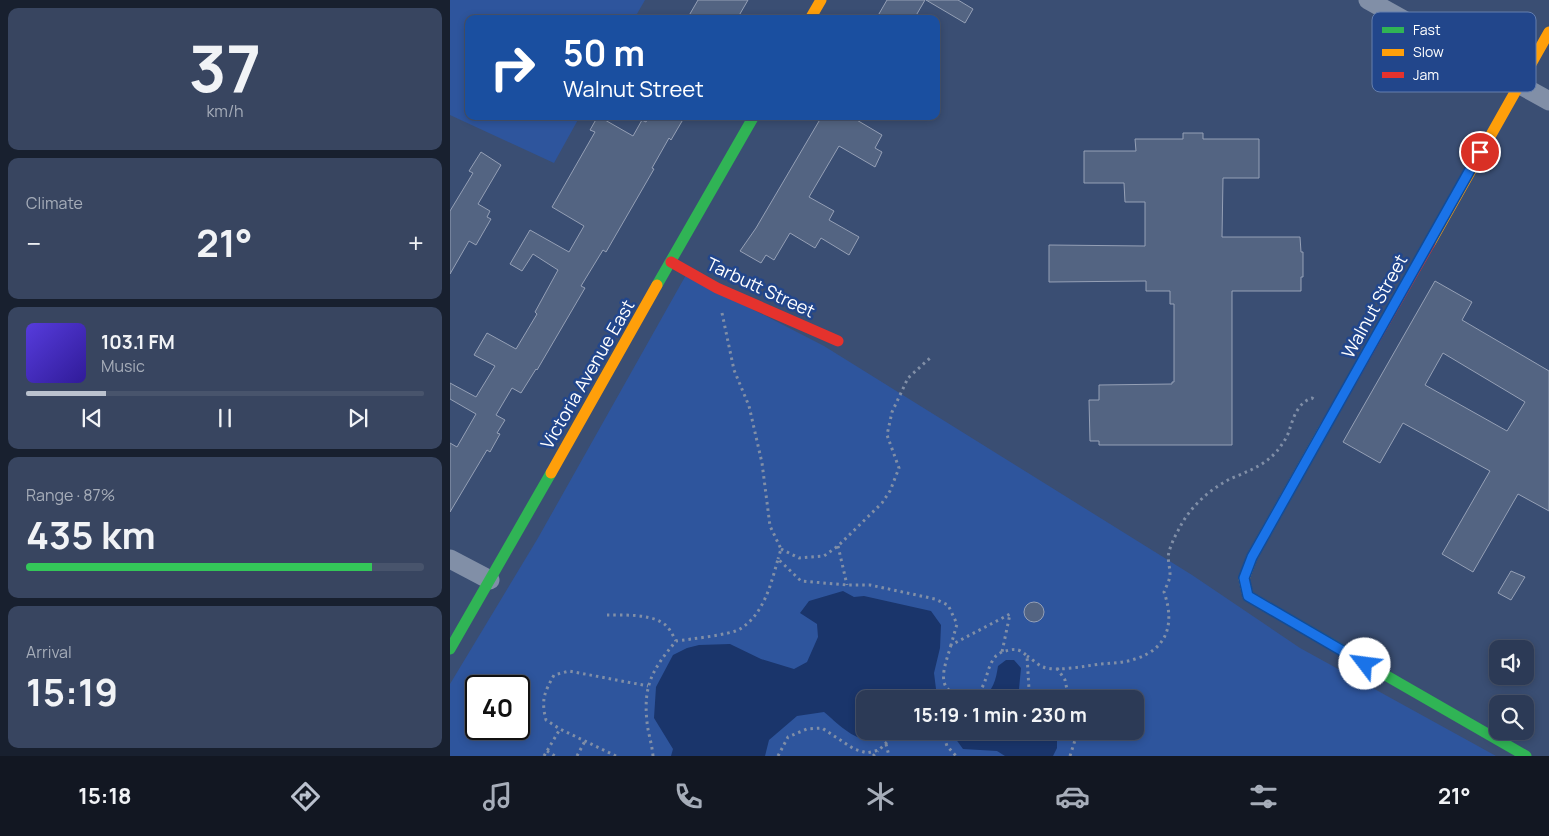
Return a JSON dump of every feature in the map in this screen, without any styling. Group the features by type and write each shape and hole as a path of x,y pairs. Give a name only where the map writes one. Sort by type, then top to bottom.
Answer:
{"street":[{"path":"812,15 821,0"},
{"path":"1368,0 1390,12"},
{"name":"Walnut Street","path":"1536,54 1549,32"},
{"name":"Walnut Street","path":"1514,92 1252,557 1244,578 1248,596 1252,599 1526,756"},
{"path":"1534,92 1549,101"},
{"name":"Victoria Avenue East","path":"450,649 752,120"},
{"name":"Tarbutt Street","path":"670,262 717,288 838,341"},
{"path":"450,558 490,580"}],"path":[{"path":"717,288 734,370 749,406 762,463 770,526 781,549 799,558 824,556 838,546 882,504 890,491 899,468 887,435 892,412 908,378 930,358"},
{"path":"980,690 992,660 1002,652 1015,648 1043,667 1066,668 1133,660 1145,656 1158,647 1169,629 1167,602 1164,592 1170,577 1168,553 1180,526 1195,506 1209,492 1267,461 1277,451 1289,433 1296,411 1307,400 1312,398 1335,411"},
{"path":"838,546 847,585"},
{"path":"653,756 647,723 646,701 648,686 655,667 676,641 739,630 754,617 768,593 781,549"},
{"path":"778,559 801,581 870,585 935,599 948,605 957,624 945,668 944,682 949,690"},
{"path":"952,645 1010,614 1002,652"},
{"path":"607,615 640,616 661,622 669,628 676,641"},
{"path":"1026,656 1030,690"},
{"path":"1056,668 1065,680 1068,690"},
{"path":"616,756 606,754 546,720 543,698 554,675 569,671 648,686"},
{"path":"778,756 788,737 815,727 822,728 861,752 867,753 878,750"},
{"path":"544,756 560,729"},
{"path":"873,756 889,740"},
{"path":"944,740 946,746 956,756"},
{"path":"1070,756 1075,740"},
{"path":"576,756 585,741"},
{"path":"885,744 888,756"},
{"path":"547,751 556,756"}],"shaded area":[{"path":"450,0 645,0 636,15 465,15 465,120 578,120 554,163 450,115"},
{"path":"686,275 824,346 1192,575 1300,648 1496,756 450,756 450,684 538,538"},
{"path":"843,591 854,597 864,596 931,611 941,625 940,648 934,673 937,690 856,690 856,736 824,712 797,716 769,740 765,756 671,756 673,749 654,718 656,687 673,655 687,648 699,645 730,644 761,659 794,669 807,662 818,637 817,624 800,613 809,601"},
{"path":"1006,660 1014,660 1021,668 1020,690 989,690 993,685 998,666"},
{"path":"956,740 1057,740 1057,748 1053,756 1005,756 997,751 963,749"}],"building":[{"path":"698,0 748,0 739,15 689,15"},
{"path":"887,0 925,0 916,15 878,15"},
{"path":"926,0 958,0 973,9 965,23"},
{"path":"596,120 605,120 633,136 642,120 646,122 647,120 683,120 671,140 669,138 652,168 654,169 606,252 603,250 581,286 585,288 537,370 521,393 512,388 496,415 505,420 497,433 500,434 490,452 487,450 450,512 450,443 457,447 476,414 450,399 450,383 476,397 495,366 474,355 487,333 516,349 537,314 535,312 558,270 533,254 522,271 510,264 530,230 569,252 584,226 552,207 595,132 590,130"},
{"path":"820,120 857,120 882,135 875,148 882,152 875,167 839,146 809,197 834,211 829,220 859,237 849,255 821,238 815,248 790,233 774,260 766,255 761,263 740,251 756,228"},
{"path":"1183,133 1203,133 1203,139 1259,139 1259,178 1223,178 1222,237 1300,237 1301,252 1303,252 1301,291 1232,291 1232,445 1099,445 1099,441 1090,441 1089,400 1099,400 1099,385 1172,384 1174,382 1174,304 1170,304 1170,291 1146,291 1146,281 1049,282 1049,245 1145,246 1145,202 1125,202 1124,183 1084,183 1084,151 1136,151 1135,139 1183,139"},
{"path":"481,152 501,165 478,204 490,211 487,217 491,219 476,245 469,241 450,274 450,211 473,173 469,171"},
{"path":"1435,281 1472,302 1462,320 1549,371 1549,511 1518,494 1473,572 1442,554 1490,471 1403,423 1380,463 1343,442","holes":["1443,353 1525,402 1507,431 1425,385"]},
{"path":"1511,571 1525,577 1511,600 1498,593"},
{"path":"1034,602 1041,605 1044,612 1041,619 1034,622 1027,619 1024,612 1027,605"}],"traffic: fast":[{"path":"657,285 752,120"},
{"path":"450,649 551,473"},
{"path":"1267,607 1526,756"}],"traffic: slow":[{"path":"812,15 821,0"},
{"path":"1536,55 1549,32"},
{"path":"1430,243 1515,92"},
{"path":"551,473 657,285"},
{"path":"1267,607 1248,596 1244,579 1252,557 1325,427"}],"traffic: jam":[{"path":"1325,427 1430,243"},
{"path":"671,262 717,288 838,341"}],"route":[{"path":"1365,664 1248,596 1244,578 1252,557 1480,152"}]}
